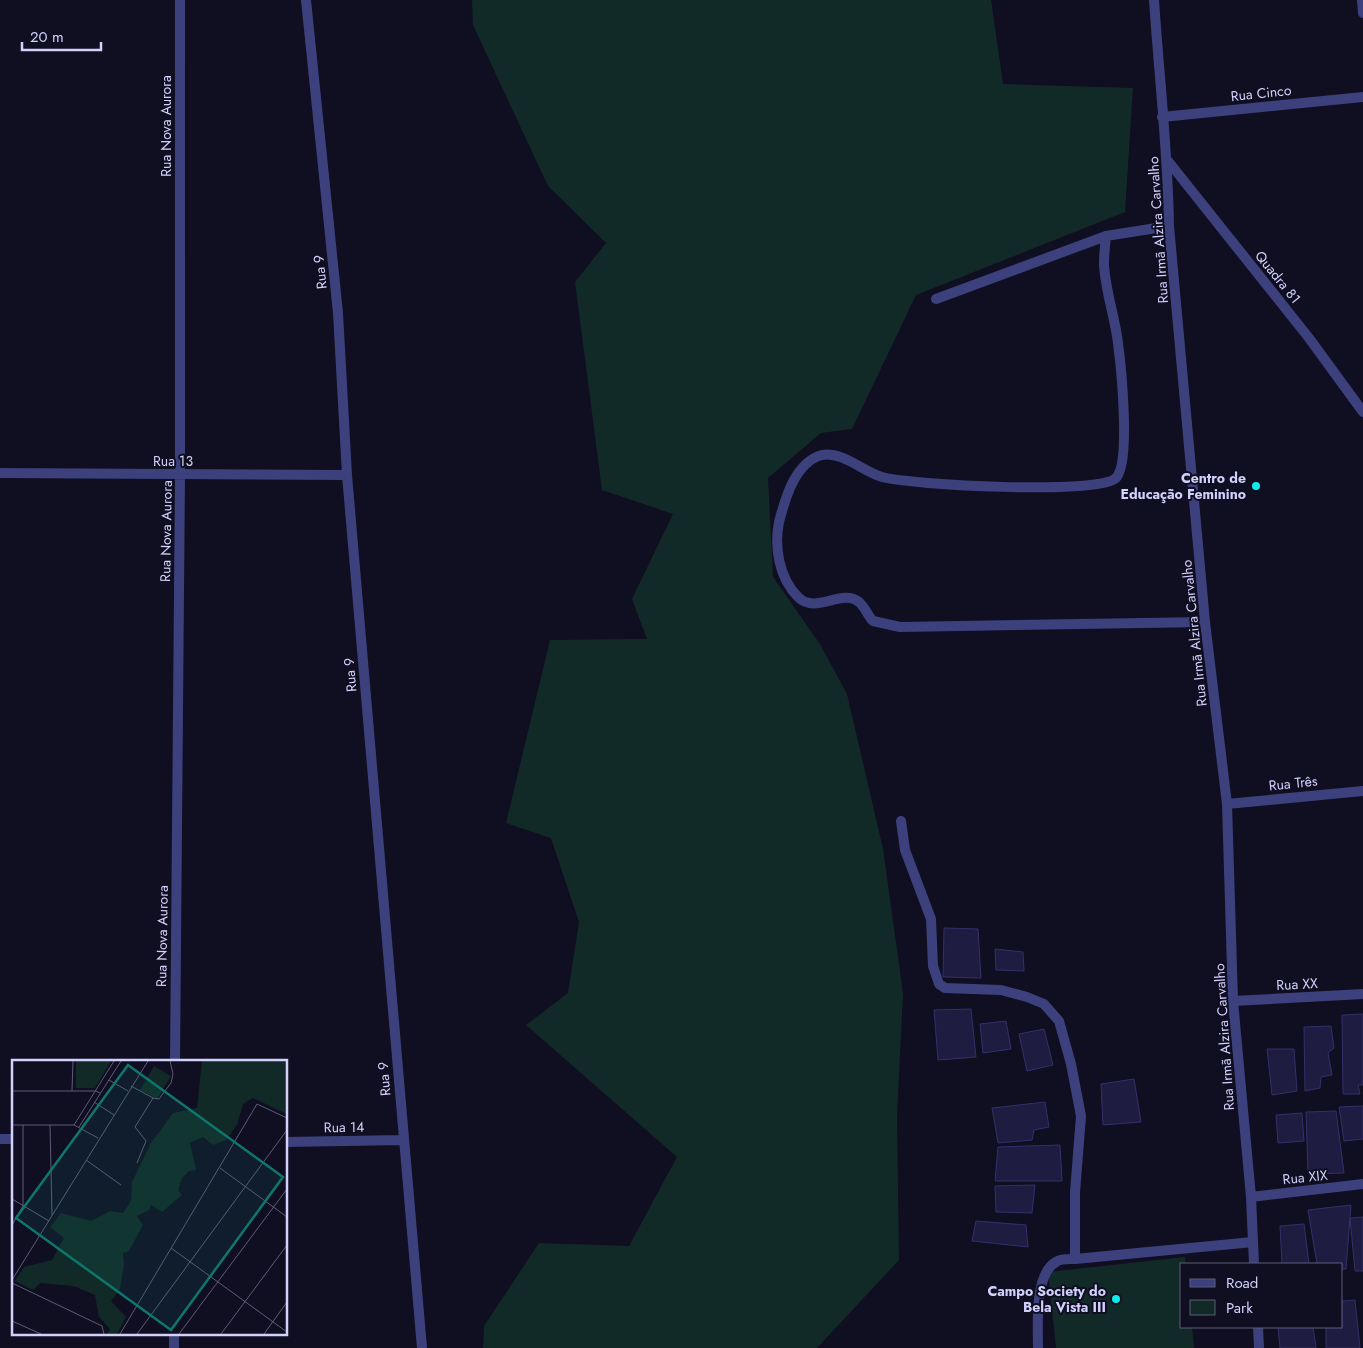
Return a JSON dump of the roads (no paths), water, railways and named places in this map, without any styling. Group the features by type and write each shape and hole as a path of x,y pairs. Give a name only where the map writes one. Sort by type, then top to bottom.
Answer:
{"street":[{"name":"Rua Nova Aurora","path":"175,1060 180,474 180,0"},
{"name":"Rua 9","path":"306,0 338,313 347,475 422,1348"},
{"name":"Rua Irmã Alzira Carvalho","path":"1154,0 1162,117 1168,161 1169,226 1205,622 1226,804 1233,1001 1251,1197 1254,1263"},
{"path":"1362,0 1363,12"},
{"name":"Rua Cinco","path":"1162,117 1363,97"},
{"name":"Quadra 81","path":"1168,161 1309,338 1363,412"},
{"path":"936,300 1106,236 1169,226"},
{"path":"1106,236 1104,265 1118,343 1123,397 1124,438 1121,467 1118,476 1112,481 1097,484 1029,488 935,483 884,478 841,458 822,455 802,466 784,499 778,528 777,552 781,569 799,598 814,604 850,599 859,602 873,621 900,627 1205,622"},
{"name":"Rua 13","path":"0,474 347,475"},
{"name":"Rua Três","path":"1226,804 1363,791"},
{"path":"901,820 905,850 932,919 933,966 939,984 945,988 1001,990 1027,997 1044,1004 1059,1021 1072,1064 1080,1116 1075,1259"},
{"name":"Rua XX","path":"1233,1001 1363,994"},
{"name":"Rua 14","path":"288,1142 403,1140"},
{"name":"Rua XIX","path":"1251,1197 1363,1184"},
{"path":"1038,1348 1040,1291 1046,1271 1056,1262 1253,1242"},
{"path":"1258,1328 1259,1348"}],"place":[{"name":"Centro de Educação Feminino","path":"1256,486"},
{"name":"Campo Society do Bela Vista III","path":"1116,1299"}]}
